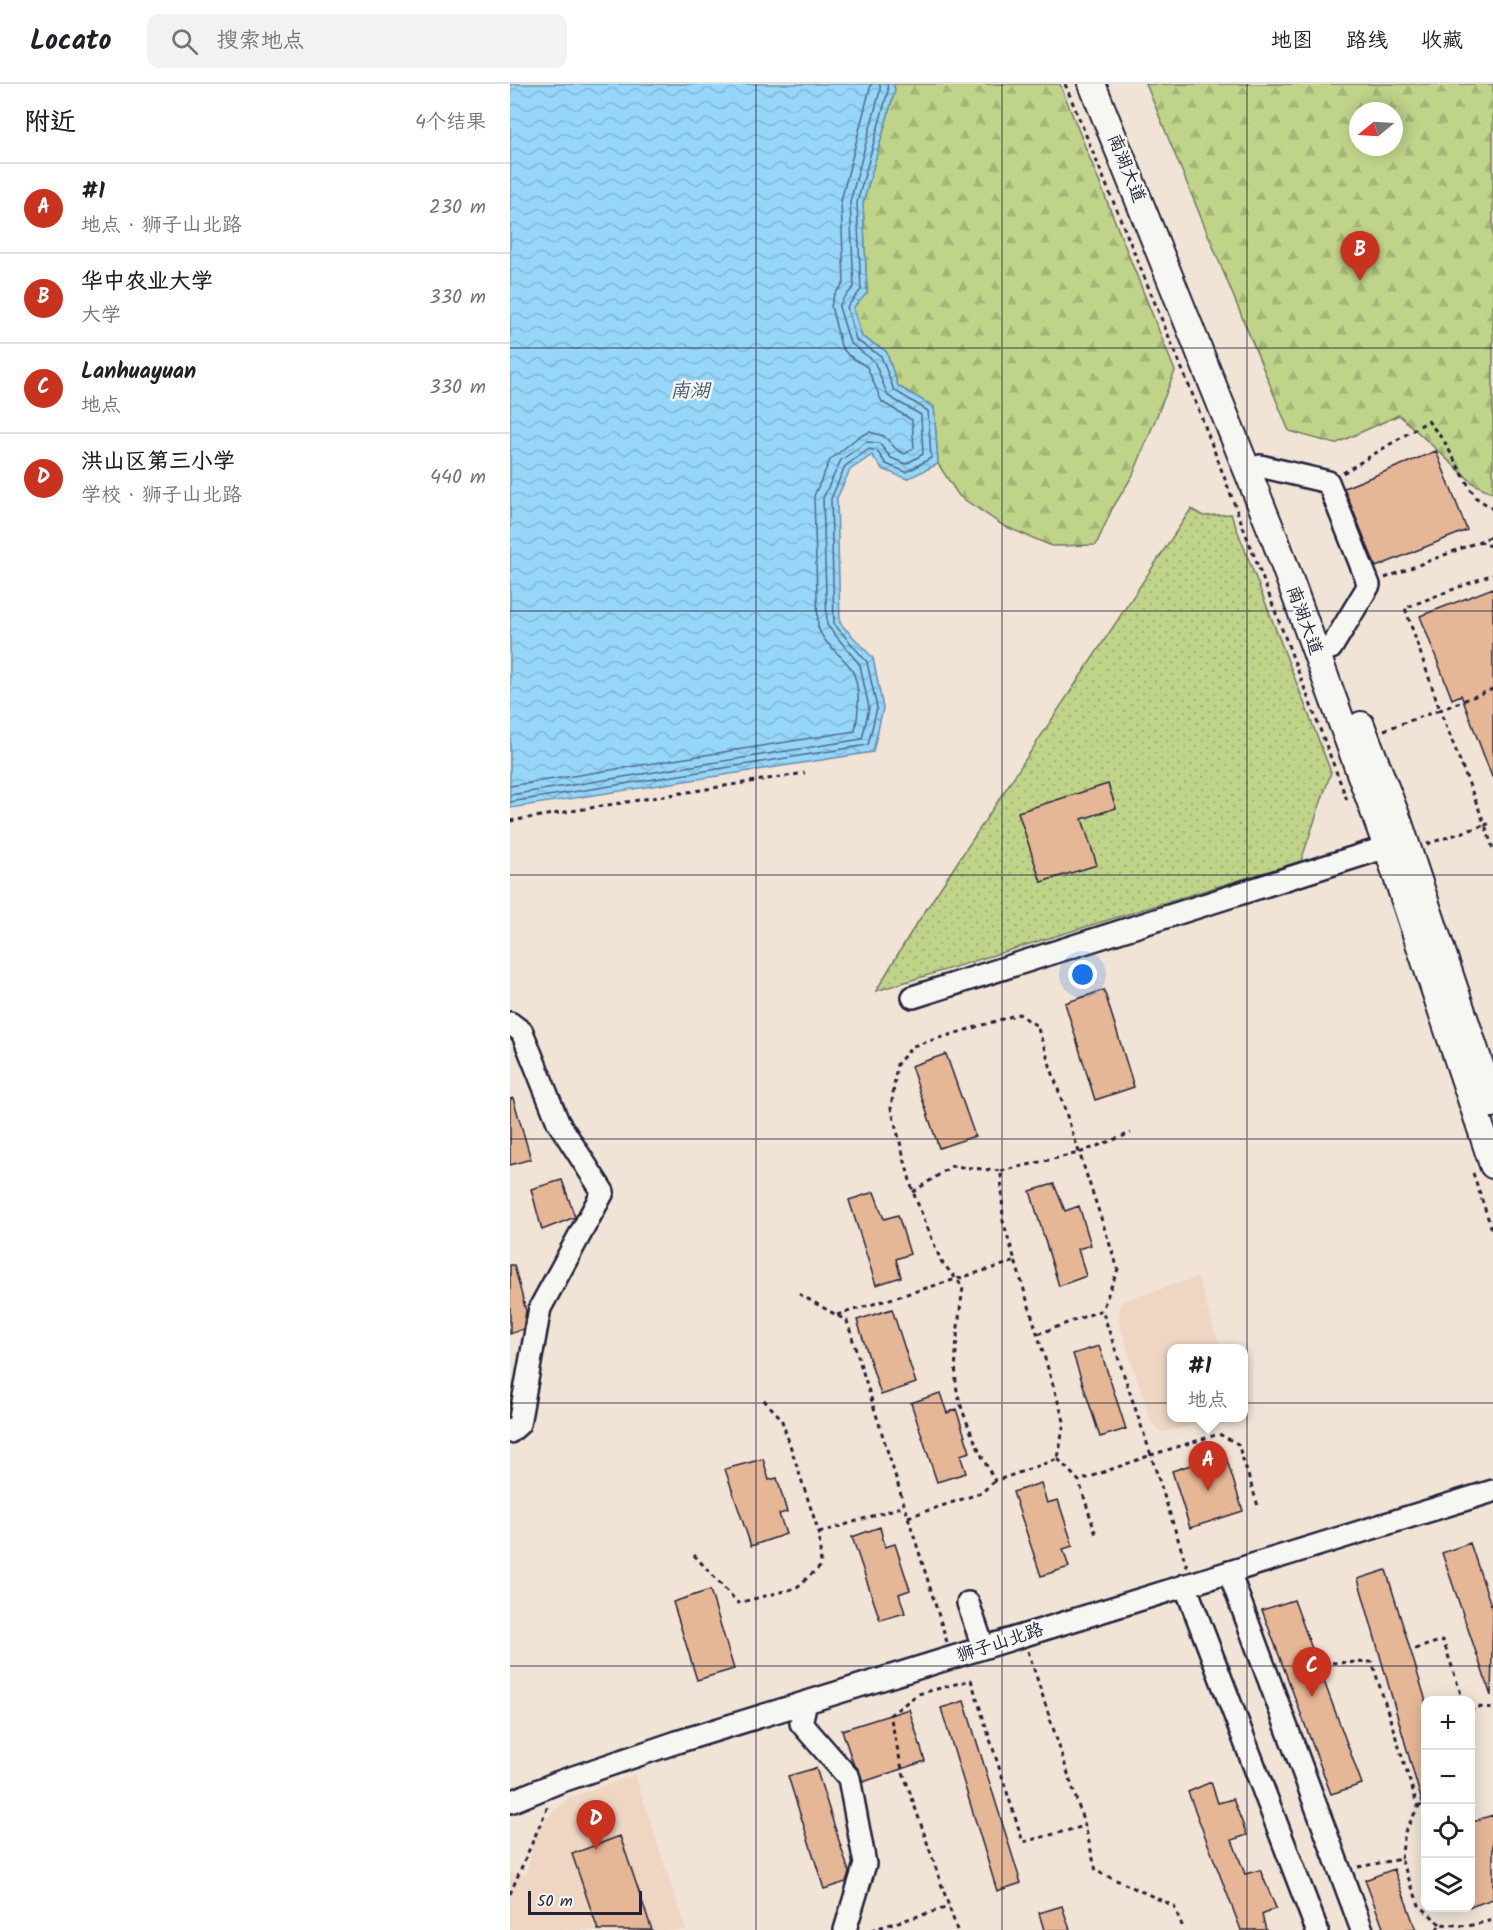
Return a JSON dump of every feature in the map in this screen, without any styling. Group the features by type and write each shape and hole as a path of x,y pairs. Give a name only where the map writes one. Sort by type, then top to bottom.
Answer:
{"main road":[{"name":"南湖大道","path":"1092,84 1397,849 1493,1104"},
{"name":"南湖大道","path":"1109,84 1365,736 1482,1166"}],"street":[{"path":"1260,466 1328,482 1369,585 1331,648"},
{"path":"914,997 1397,849"},
{"path":"510,1023 522,1032 558,1122 603,1192 540,1308 519,1424 510,1432"},
{"name":"狮子山北路","path":"510,1802 560,1782 806,1702 1493,1491"},
{"path":"1229,1572 1362,1930"},
{"path":"1189,1584 1317,1930"},
{"path":"968,1603 983,1647"},
{"path":"806,1702 801,1723 849,1778 865,1864 845,1930"}],"path":[{"path":"1065,84 1196,403 1350,810"},
{"path":"1328,482 1428,421 1444,441 1475,497 1493,509"},
{"path":"1369,585 1493,536"},
{"path":"1479,541 1493,548"},
{"path":"1493,574 1405,608 1440,710 1493,849"},
{"path":"1365,736 1493,689"},
{"path":"510,821 805,773"},
{"path":"1397,849 1493,822"},
{"path":"995,1481 980,1456 956,1385 958,1330 963,1287 941,1261 913,1192 891,1108 897,1064 913,1046 1019,1014 1037,1026 1118,1269 1102,1310 1150,1455 1189,1584"},
{"path":"913,1192 952,1166 1001,1171 1079,1154 1131,1133"},
{"path":"1482,1166 1493,1233"},
{"path":"1001,1171 1003,1221 1064,1421 1058,1459"},
{"path":"837,1315 1016,1261"},
{"path":"799,1294 847,1321 951,1658"},
{"path":"1038,1334 1102,1310"},
{"path":"693,1555 738,1604 796,1588 821,1566 819,1533 781,1418 761,1397"},
{"path":"1079,1481 1150,1455 1219,1434 1238,1444 1258,1506"},
{"path":"908,1517 981,1493 995,1481 1058,1459"},
{"path":"1058,1459 1079,1481 1096,1535"},
{"path":"819,1533 904,1506"},
{"path":"1023,1635 1076,1796 1096,1871 1174,1906 1184,1930"},
{"path":"1415,1649 1443,1640 1461,1696"},
{"path":"1323,1663 1372,1662 1418,1807"},
{"path":"957,1930 902,1769 890,1715 918,1694 971,1680 1023,1842 1085,1826"},
{"path":"1475,1708 1493,1710"},
{"path":"510,1894 524,1858 560,1782"},
{"path":"1423,1804 1418,1807 1405,1832 1401,1859 1419,1905 1440,1924 1468,1926 1493,1920"},
{"path":"1340,1871 1401,1859"},
{"path":"871,1930 949,1907"},
{"path":"1437,1930 1440,1924"}],"shaded area":[{"path":"1198,1277 1219,1344 1167,1344 1167,1422 1200,1422 1163,1433 1151,1422 1118,1319 1121,1302"},
{"path":"635,1775 686,1930 510,1930 510,1876 512,1873 526,1875 537,1828 568,1798"}],"green space":[{"path":"893,84 1060,84 1175,371 1133,475 1112,509 1096,545 1052,546 1004,526 959,496 938,464 934,407 898,386 886,351 862,337 853,307 867,293 863,203 895,90"},
{"path":"1146,84 1493,84 1493,493 1474,484 1399,415 1335,444 1289,431"},
{"path":"1191,509 1203,516 1231,514 1331,772 1301,861 876,991 910,934"}],"water":[{"name":"南湖","path":"510,84 893,84 895,90 863,203 867,293 853,308 862,337 886,351 898,386 934,407 938,464 907,479 882,469 872,455 850,470 837,498 840,623 873,658 883,708 873,752 510,808"}],"building":[{"path":"1436,451 1467,530 1376,567 1344,488"},
{"path":"1493,588 1492,777 1461,695 1452,699 1420,616"},
{"path":"1108,784 1116,808 1082,819 1097,865 1041,882 1018,812"},
{"path":"1104,990 1134,1087 1095,1100 1065,1003"},
{"path":"946,1054 975,1136 939,1148 911,1066"},
{"path":"513,1098 531,1159 510,1165 510,1099"},
{"path":"562,1180 575,1217 542,1230 531,1189"},
{"path":"1054,1184 1065,1211 1079,1206 1091,1245 1078,1249 1086,1276 1059,1286 1030,1191"},
{"path":"874,1192 884,1219 898,1215 910,1254 896,1259 901,1277 876,1285 849,1200"},
{"path":"510,1265 514,1265 526,1311 523,1329 510,1334"},
{"path":"892,1309 916,1383 881,1395 857,1320"},
{"path":"1099,1346 1126,1429 1100,1437 1073,1354"},
{"path":"940,1393 947,1413 956,1409 970,1452 960,1455 966,1473 937,1482 911,1403"},
{"path":"1225,1454 1243,1511 1190,1528 1172,1471"},
{"path":"763,1459 769,1480 777,1478 787,1512 779,1514 786,1534 751,1546 725,1469"},
{"path":"1041,1483 1047,1503 1058,1500 1073,1546 1063,1549 1069,1567 1041,1576 1013,1492"},
{"path":"880,1527 885,1547 895,1544 910,1590 899,1594 905,1613 880,1620 852,1537"},
{"path":"1470,1543 1493,1611 1491,1696 1442,1553"},
{"path":"1386,1570 1424,1696 1421,1696 1421,1799 1358,1579"},
{"path":"710,1590 734,1669 697,1680 673,1602"},
{"path":"1294,1600 1362,1784 1331,1794 1262,1610"},
{"path":"964,1701 1021,1883 997,1891 941,1708"},
{"path":"909,1709 925,1761 863,1782 859,1770 853,1763 842,1730"},
{"path":"816,1768 849,1872 846,1882 824,1889 788,1776"},
{"path":"1211,1782 1218,1803 1233,1799 1247,1835 1232,1840 1245,1874 1260,1870 1276,1908 1262,1915 1266,1930 1241,1930 1188,1792"},
{"path":"1493,1815 1493,1899 1475,1905 1475,1858 1475,1820"},
{"path":"620,1836 652,1930 598,1930 572,1854"},
{"path":"1394,1869 1416,1930 1384,1930 1365,1880"},
{"path":"1062,1906 1070,1930 1044,1930 1039,1913"}],"place":[{"name":"华中农业大学","path":"1360,281"},
{"name":"#1","path":"1208,1491"},
{"name":"Lanhuayuan","path":"1312,1697"},
{"name":"洪山区第三小学","path":"596,1850"}]}
